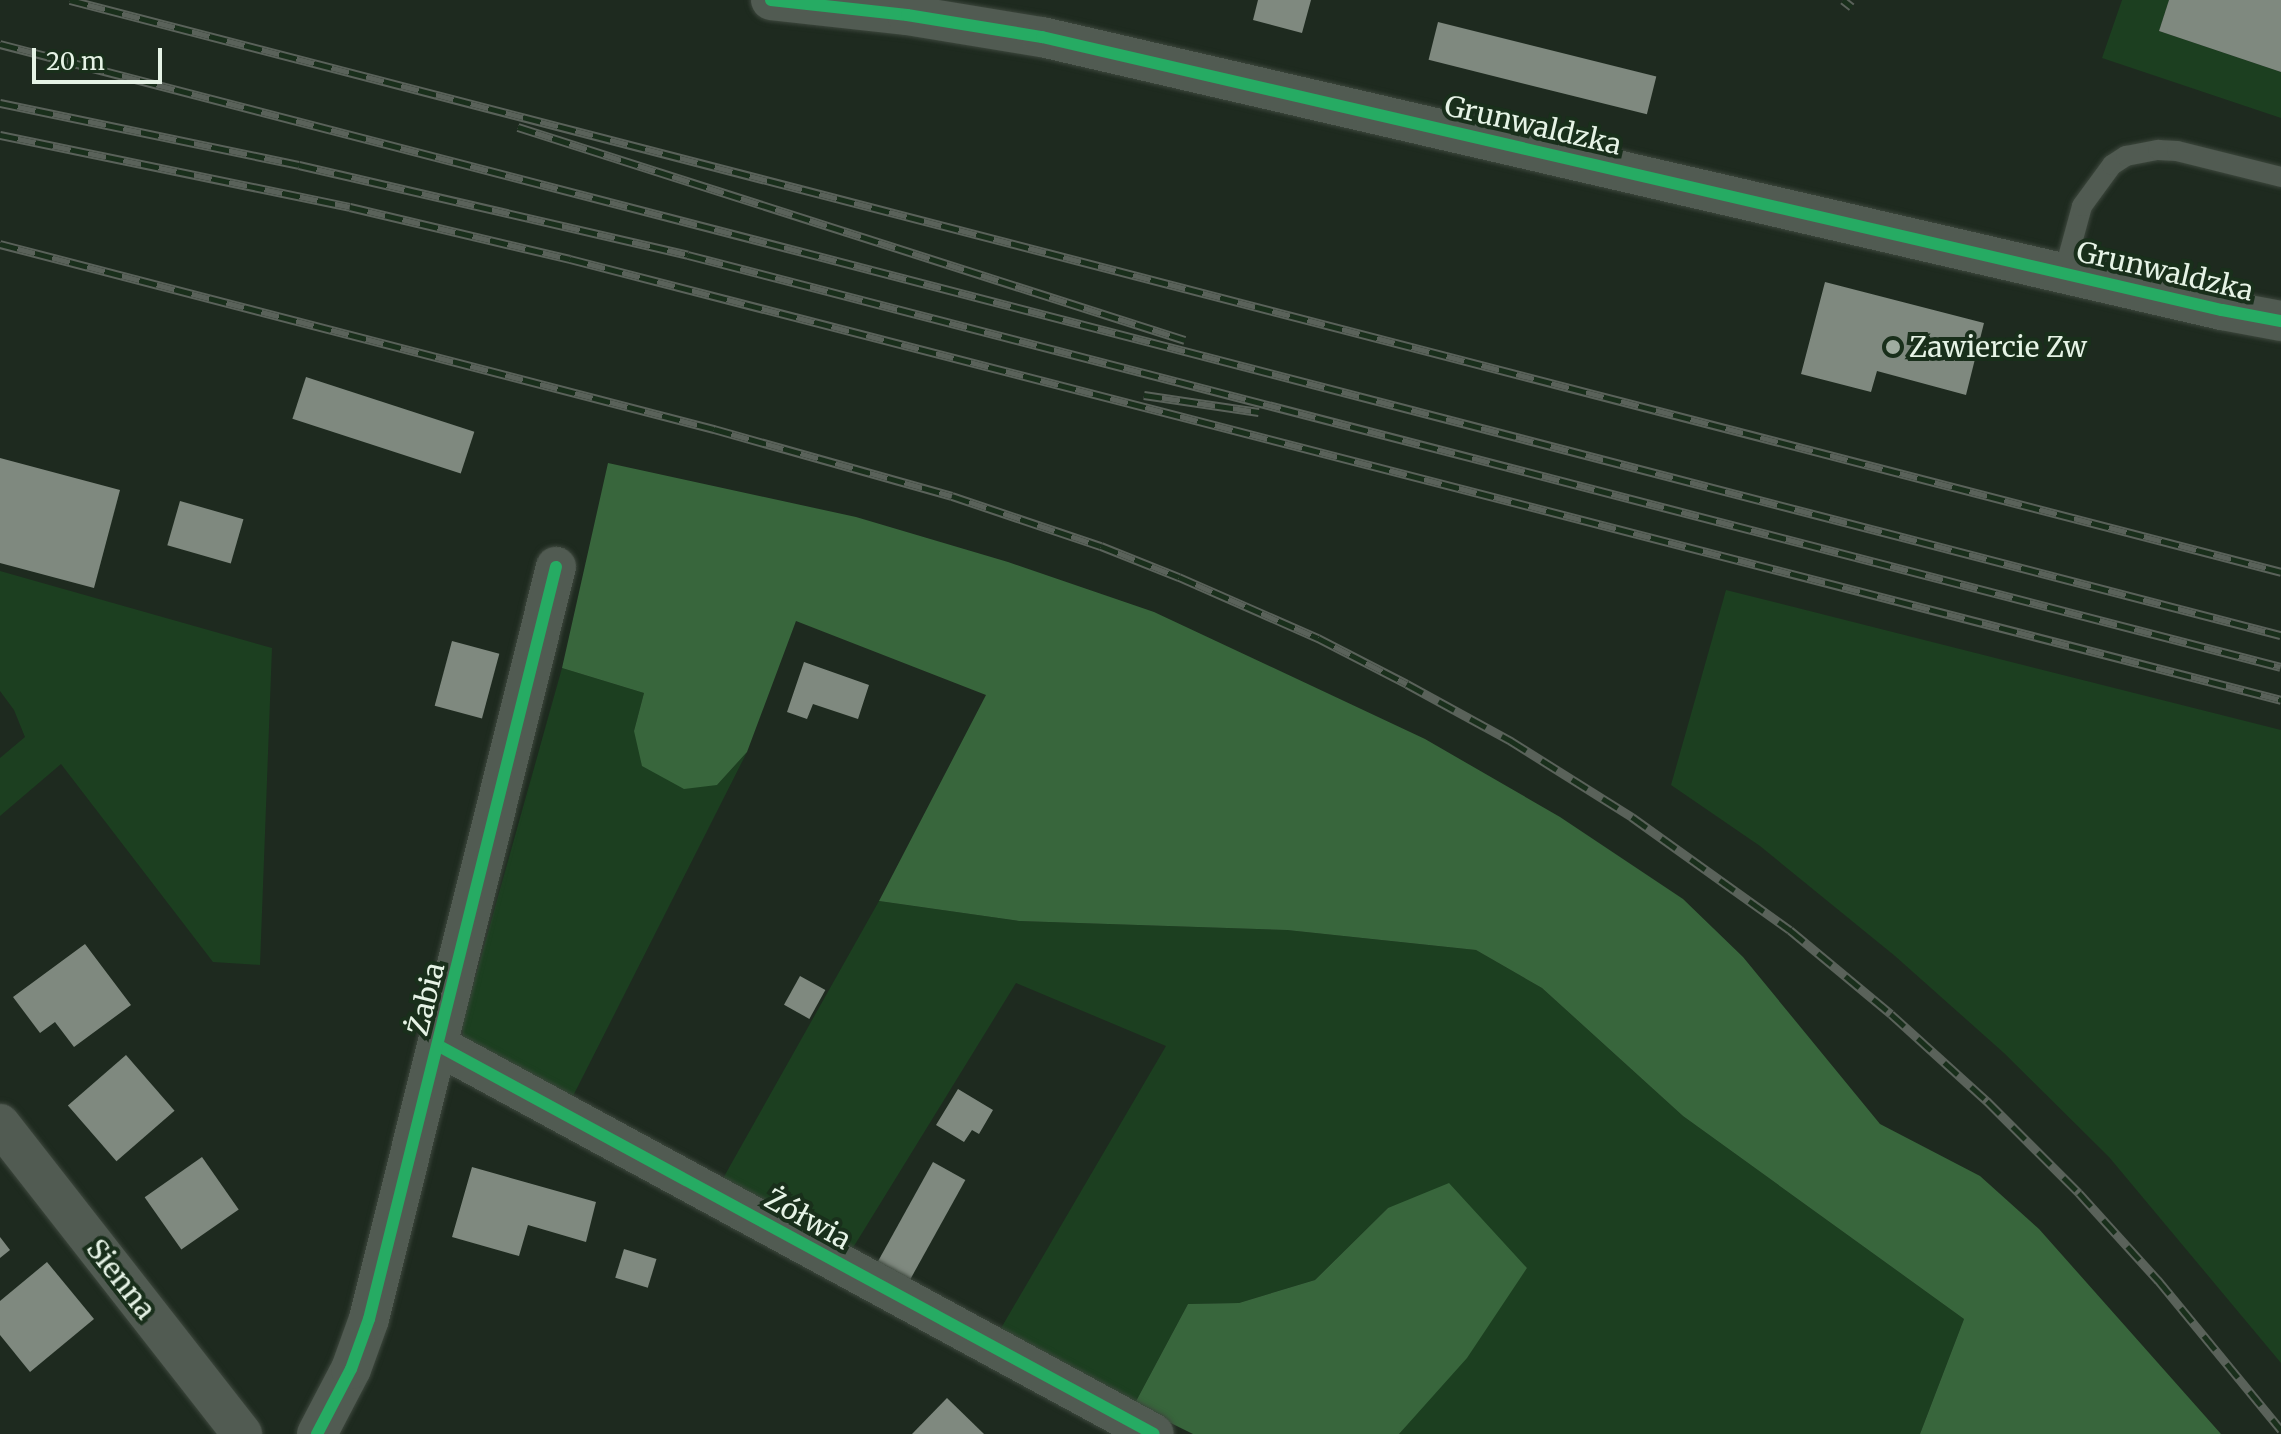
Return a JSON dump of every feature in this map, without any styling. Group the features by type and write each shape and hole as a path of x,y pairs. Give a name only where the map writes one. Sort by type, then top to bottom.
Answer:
{"street":[{"name":"Grunwaldzka","path":"771,0 907,15 1042,37 2281,321"},
{"name":"Żabia","path":"317,1434 351,1369 369,1319 556,567"},
{"name":"Żółwia","path":"439,1046 1154,1434"},
{"name":"Sienna","path":"0,1124 242,1434"}],"lane":[{"path":"2064,272 2082,206 2112,165 2126,156 2142,151 2177,151 2281,177"}],"green space":[{"path":"2122,0 2169,0 2159,31 2281,72 2281,118 2102,58"},
{"path":"608,463 856,517 1008,562 1154,612 1425,739 1560,817 1683,899 1743,957 1880,1124 1980,1176 2039,1229 2221,1434 1920,1434 1964,1319 1683,1116 1542,988 1476,950 1287,930 1019,921 879,901 986,695 796,621 747,752 717,785 684,789 642,766 634,731 644,693 562,668"},
{"path":"0,571 272,648 260,965 213,962 61,764 0,816 0,758 25,737 14,710 0,691"},
{"path":"1726,590 2281,730 2281,1363 2109,1157 2004,1053 1895,956 1760,846 1671,785"},
{"path":"562,668 644,693 634,731 717,785 747,752 569,1104 464,1045 462,1025"},
{"path":"879,901 1019,921 1287,930 1476,950 1542,988 1683,1116 1964,1319 1920,1434 1399,1434 1527,1268 1488,1230 1388,1208 1315,1280 1239,1303 1188,1304 1134,1405 997,1335 1166,1046 1016,983 851,1251 721,1182"},
{"path":"1449,1183 1527,1268 1467,1358 1399,1434 1193,1434 1134,1405 1188,1304 1239,1303 1315,1280 1388,1208"}],"building":[{"path":"1258,0 1311,0 1302,33 1253,20"},
{"path":"2169,0 2281,0 2281,72 2159,31"},
{"path":"1438,22 1656,76 1647,114 1429,60"},
{"name":"Zawiercie Zw","path":"1825,282 1984,323 1966,395 1877,371 1871,392 1801,374"},
{"path":"306,377 474,432 461,474 292,419"},
{"path":"0,458 120,490 94,588 0,563"},
{"path":"180,501 243,519 231,563 167,545"},
{"path":"452,641 499,654 482,718 435,706"},
{"path":"804,662 869,685 858,719 813,704 807,719 787,712"},
{"path":"85,944 131,1005 74,1047 55,1022 40,1033 13,997"},
{"path":"800,976 825,990 809,1019 784,1005"},
{"path":"126,1055 175,1111 116,1161 68,1106"},
{"path":"958,1089 993,1110 979,1134 972,1130 964,1142 936,1125"},
{"path":"202,1157 239,1209 181,1250 145,1197"},
{"path":"933,1162 965,1180 910,1280 878,1262"},
{"path":"472,1167 596,1202 586,1242 528,1225 519,1256 452,1237"},
{"path":"0,1237 10,1250 0,1258"},
{"path":"624,1249 657,1259 648,1288 615,1278"},
{"path":"47,1262 94,1319 30,1372 0,1335 0,1301"},
{"path":"947,1398 984,1434 912,1434"}],"railway":[{"path":"70,0 2281,572"},
{"path":"1843,0 1852,7"},
{"path":"0,44 2281,635"},
{"path":"0,103 299,165 688,255 2281,667"},
{"path":"518,127 1185,340"},
{"path":"0,135 350,207 570,259 2281,700"},
{"path":"0,244 714,429 952,496 1101,546 1179,577 1318,638 1407,684 1511,741 1632,817 1790,930 1891,1014 1987,1101 2079,1193 2158,1280 2281,1430"},
{"path":"1144,395 1259,412"}],"cycle path":[{"path":"771,0 907,15 1042,37 2222,310 2281,321"},
{"path":"317,1434 351,1369 369,1319 556,567"},
{"path":"439,1046 1154,1434"}],"place":[{"name":"Zawiercie Zw","path":"1893,347"}]}
